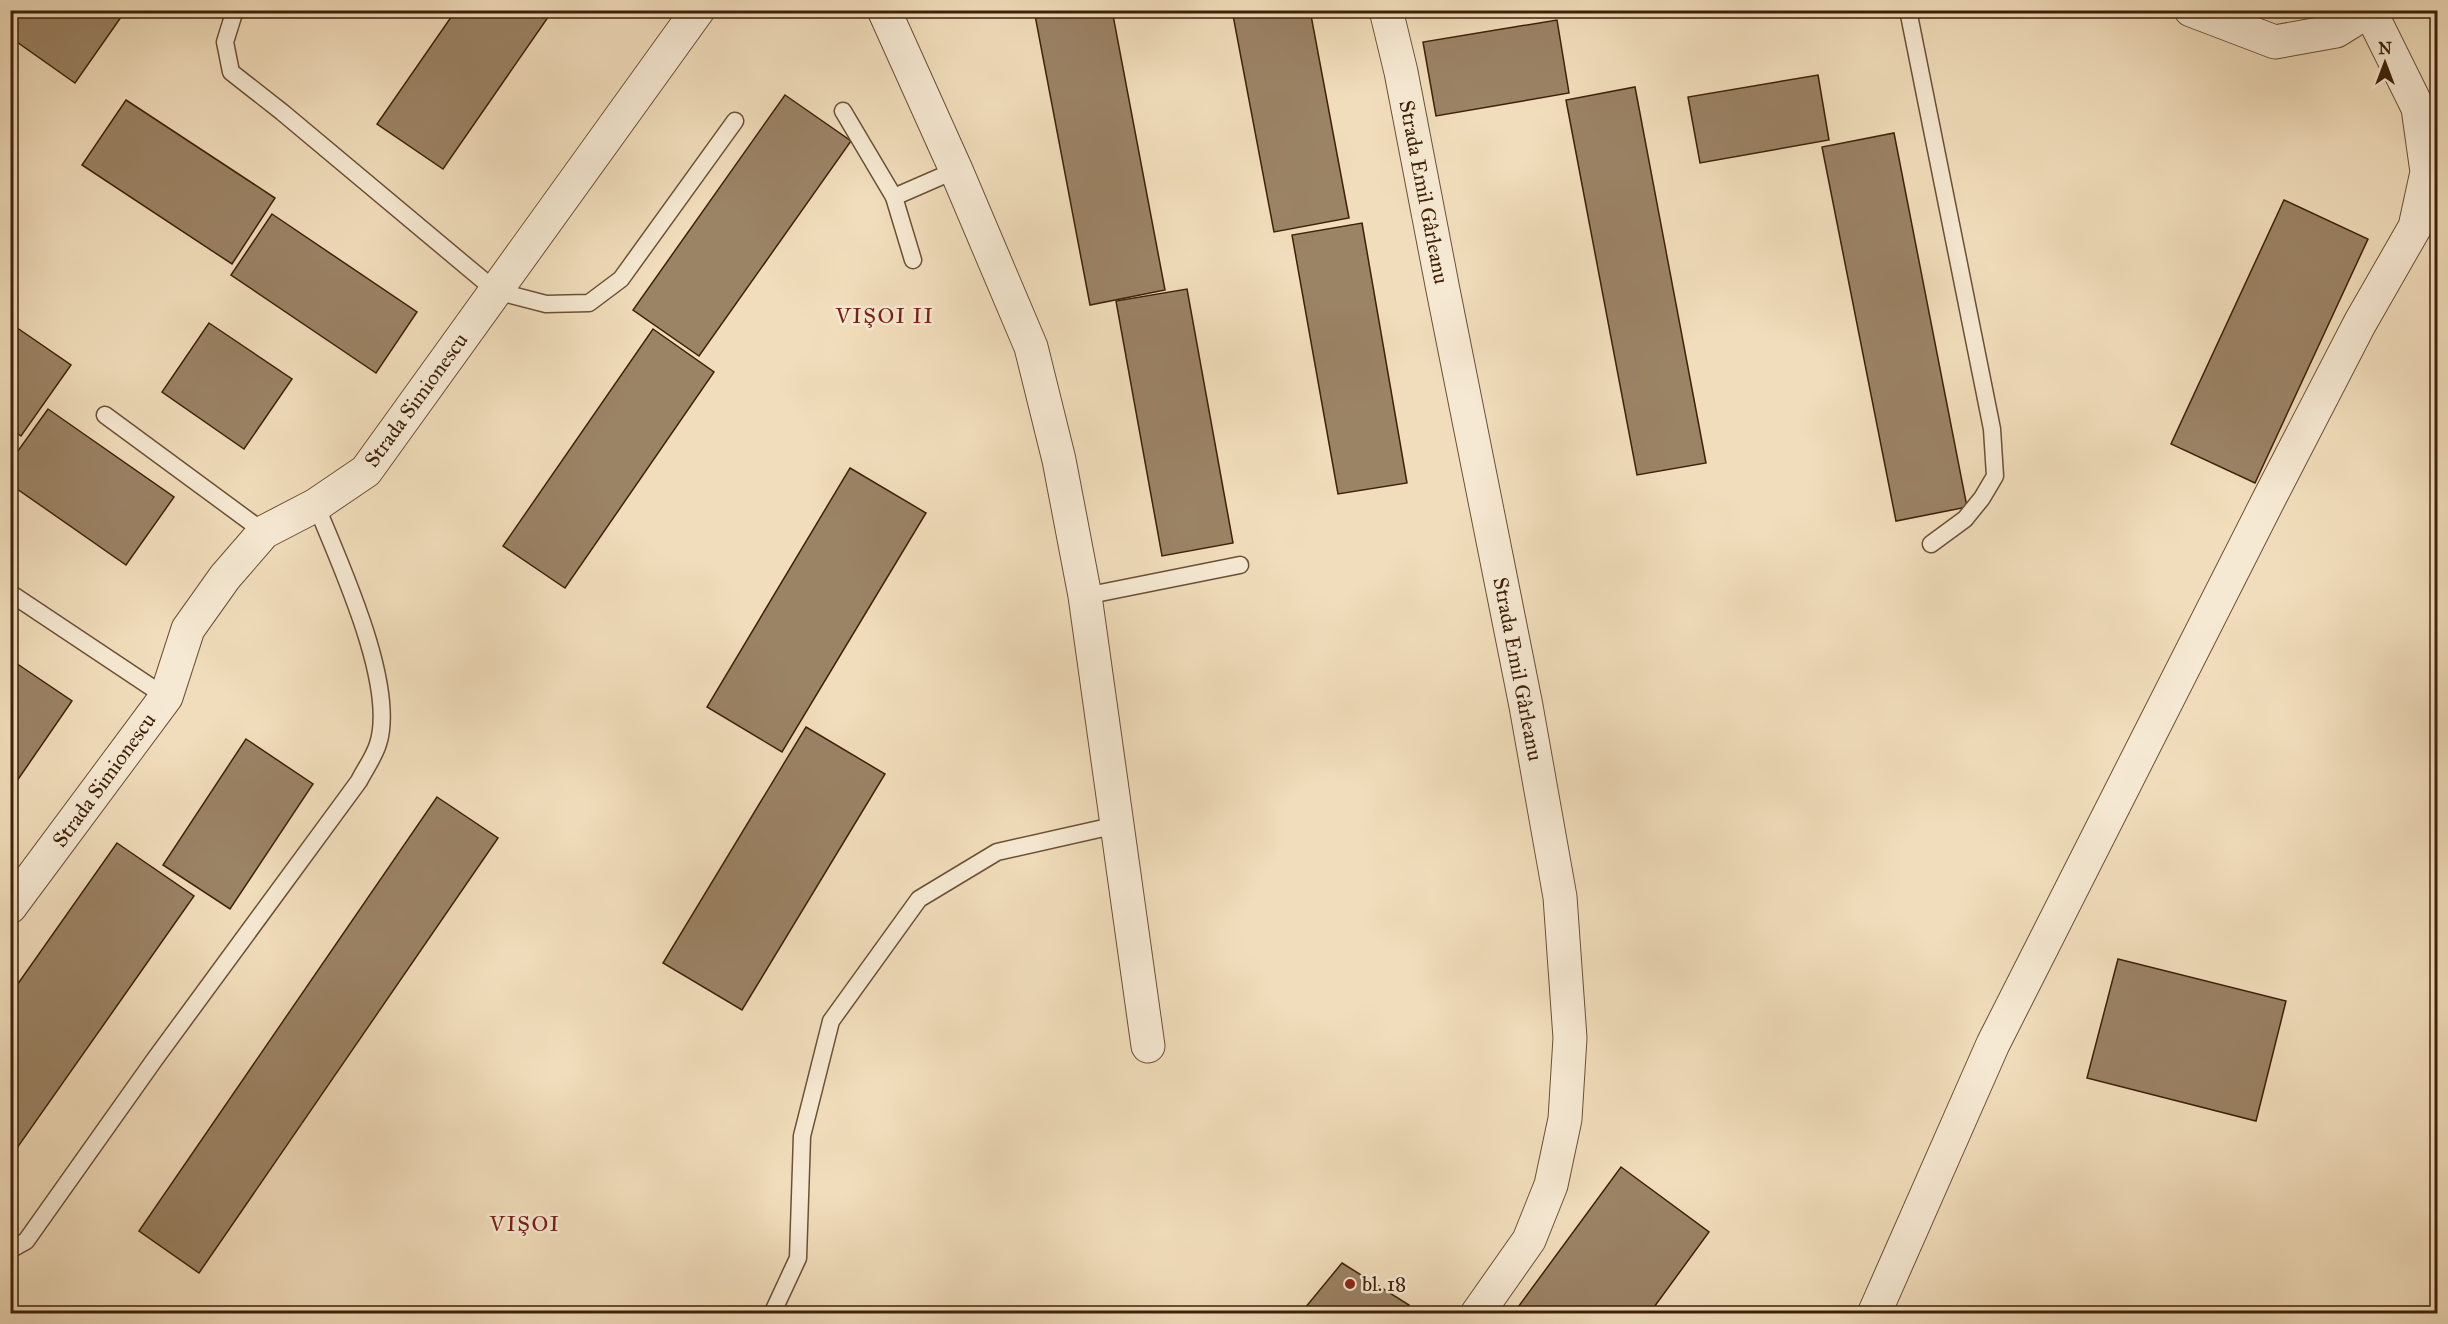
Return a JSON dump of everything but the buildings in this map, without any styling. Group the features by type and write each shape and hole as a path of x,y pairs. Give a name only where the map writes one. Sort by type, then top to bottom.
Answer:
{"street":[{"name":"Strada Simionescu","path":"10,907 166,697 188,629 225,576 264,532 316,505 366,471 698,10"},
{"path":"884,10 956,170 1031,347 1059,460 1085,596 1148,1046"},
{"name":"Strada Emil Gârleanu","path":"1386,10 1401,72 1526,706 1560,897 1570,1038 1565,1119 1551,1185 1529,1240 1477,1314"},
{"path":"1874,1314 1993,1044 2276,485 2360,323 2415,226 2427,172 2418,108 2370,11 2336,31 2275,42 2191,10"}],"lane":[{"path":"235,10 225,42 231,72 496,291 546,304 589,303 621,279 735,121"},
{"path":"1908,10 1992,429 1995,476 1982,498 1965,519 1932,543"},
{"path":"843,111 894,197 913,260"},
{"path":"894,197 956,170"},
{"path":"105,415 264,532"},
{"path":"10,1250 26,1241 155,1059 359,781 378,744 382,719 376,667 355,601 316,505"},
{"path":"1085,596 1240,565"},
{"path":"10,593 166,697"},
{"path":"772,1314 798,1258 802,1136 831,1021 919,899 997,852 1117,825"}],"place":[{"name":"bl. 18","path":"1350,1284"}],"district":[{"name":"VIŞOI II","path":"885,315"},
{"name":"VIŞOI","path":"525,1223"}]}
